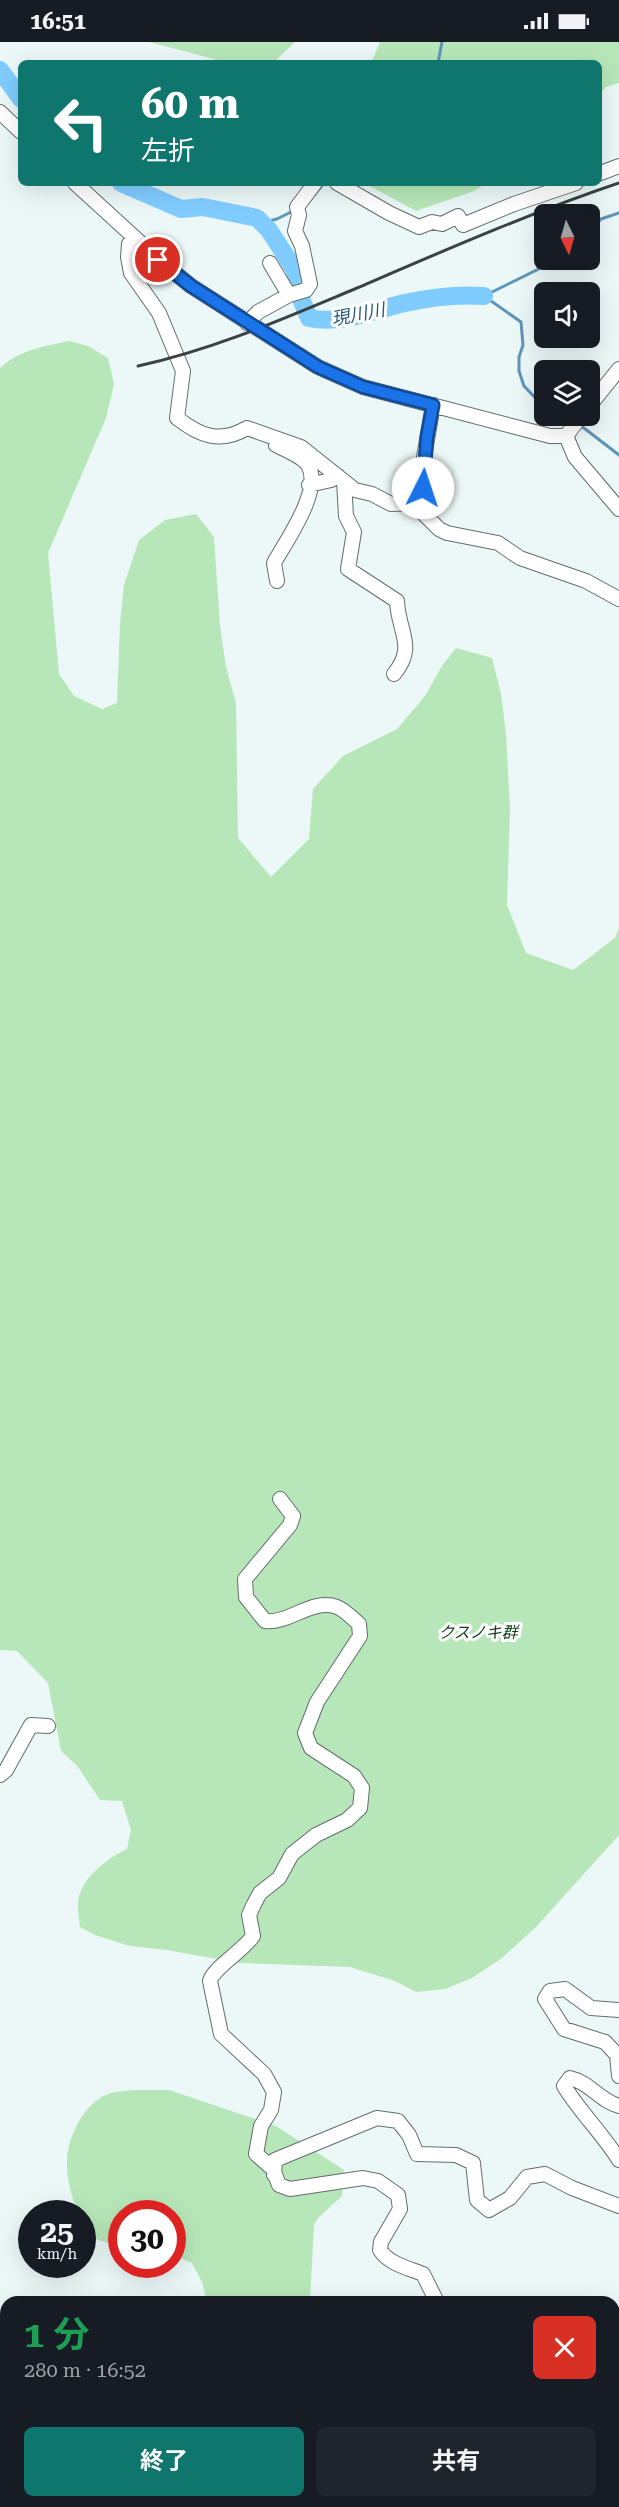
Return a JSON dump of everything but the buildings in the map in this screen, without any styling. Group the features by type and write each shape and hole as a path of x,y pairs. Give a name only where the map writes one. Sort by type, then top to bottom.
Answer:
{"street":[{"path":"0,112 18,129"},
{"path":"602,172 619,166"},
{"path":"78,186 191,286 247,323 341,379 550,436 572,426"},
{"path":"247,323 258,312 289,295 306,290 310,284 305,256 295,231 298,211 313,186"},
{"path":"343,186 389,213 419,227 432,222 442,224 458,216 463,225 567,186"},
{"path":"135,238 129,244 128,257 131,273 159,313 183,371 177,418 206,436 214,437 247,428 277,438 301,447 355,490 372,494 391,504 416,503"},
{"path":"270,263 289,295"},
{"path":"600,393 619,369"},
{"path":"433,405 424,457 425,478 416,503 417,507 439,529 447,533 498,543 520,558 586,581 619,599"},
{"path":"574,426 575,457 619,509"},
{"path":"277,438 276,445 306,463 311,473 301,518 274,563 277,581"},
{"path":"309,485 341,479"},
{"path":"341,479 346,516 354,532 348,556 348,569 397,600 406,653 394,674"},
{"path":"280,1499 293,1516 290,1525 246,1580 246,1597 265,1621 274,1622 321,1605 338,1607 359,1624 360,1636 317,1702 305,1733 311,1748 354,1776 362,1788 360,1808 347,1820 316,1835 292,1854 279,1878 260,1893 249,1915 252,1936 246,1947 212,1974 210,1981 221,2034 264,2074 274,2092 271,2110 261,2126 256,2154 273,2169 279,2185 290,2189 363,2178 378,2181 398,2195 400,2209 381,2242 380,2250 385,2257 423,2274 434,2296"},
{"path":"0,1775 6,1770 31,1725 48,1726"},
{"path":"619,2010 591,2008 565,1989 550,1991 545,1999 564,2030 605,2042 617,2055 619,2076"},
{"path":"619,2106 599,2095 581,2080 570,2078 564,2086 575,2105 607,2141 619,2160"},
{"path":"274,2175 275,2160 377,2118 398,2121 409,2135 417,2154 456,2156 473,2163 477,2200 489,2210 510,2198 527,2177 544,2174 572,2188 619,2206"}],"green space":[{"path":"149,42 295,42 276,60 218,60"},
{"path":"380,42 619,42 619,83 606,87 602,92 602,60 372,60"},
{"path":"370,186 482,186 474,191 416,211"},
{"name":"クスノキ群","path":"69,341 88,346 108,358 114,384 106,418 48,553 59,674 74,696 102,709 117,703 124,585 139,540 165,520 196,514 214,537 220,626 226,667 236,703 238,838 271,877 309,839 313,789 343,756 397,729 425,696 442,666 456,648 492,658 501,694 506,734 510,809 507,905 526,953 573,970 615,938 619,928 619,1835 536,1927 502,1958 472,1978 445,1989 416,1992 395,1981 350,1967 239,1963 130,1946 95,1935 80,1927 78,1903 83,1886 103,1864 127,1849 131,1830 122,1801 100,1800 78,1767 61,1751 48,1683 17,1651 0,1650 0,368 23,353"},
{"path":"134,2090 169,2090 276,2126 344,2170 342,2196 318,2218 314,2225 310,2296 206,2296 202,2282 192,2263 186,2260 186,2200 108,2200 108,2243 96,2238 96,2200 74,2200 68,2180 68,2150 75,2130 86,2111 102,2097 111,2093"}],"waterway":[{"path":"439,60 442,42"},
{"name":"現川川","path":"0,70 18,95"},
{"name":"現川川","path":"128,186 181,209 203,207 257,218 269,230 295,270 296,287 309,318 333,320 425,299 484,296"},
{"path":"310,200 322,186"},
{"path":"261,223 277,219 295,210"},
{"path":"600,220 619,213"},
{"path":"534,396 524,386 519,371 519,357 523,345 521,322 484,296 537,270"},
{"path":"581,426 619,455"}],"railway":[{"path":"138,366 195,351 249,332 454,246 619,183"}],"route":[{"path":"158,260 191,286 318,367 363,387 433,405 424,457 423,488"}]}
